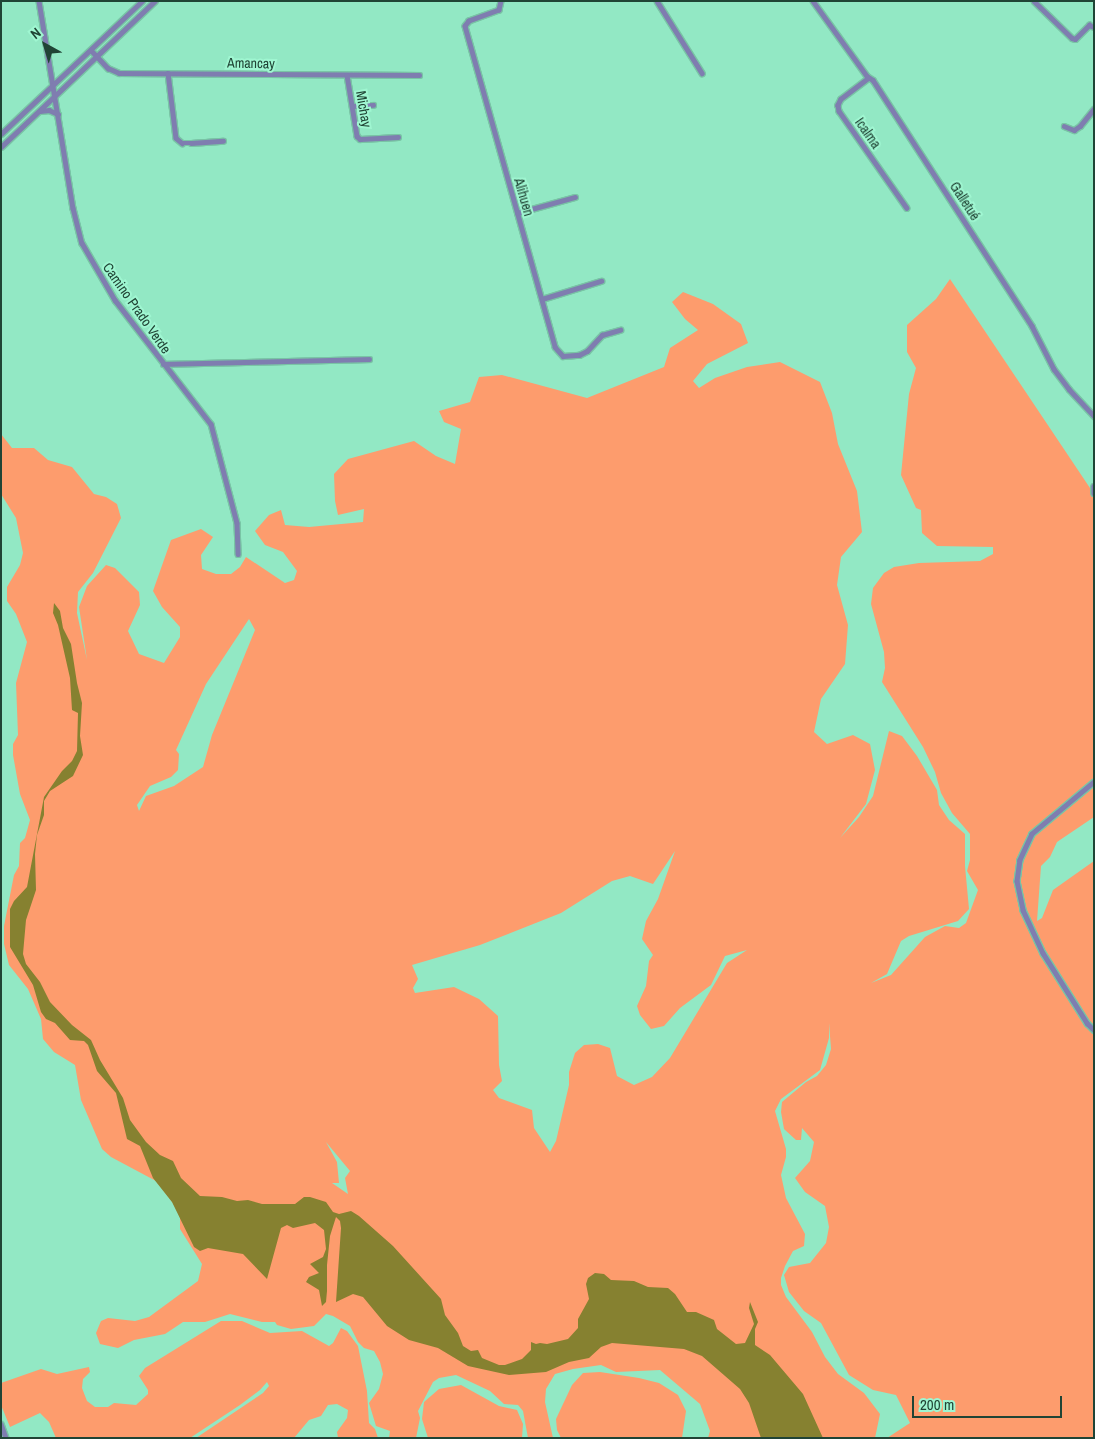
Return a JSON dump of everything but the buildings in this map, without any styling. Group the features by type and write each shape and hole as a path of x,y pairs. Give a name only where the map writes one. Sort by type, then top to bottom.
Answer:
{"street":[{"name":"Camino Prado Verde","path":"39,1 73,208 82,243 115,300 211,424 237,523 238,554"},
{"path":"1,134 142,1"},
{"path":"1,147 155,1"},
{"name":"Alihuen","path":"501,1 499,10 469,21 465,26 555,347 563,356 582,354 602,336 620,330"},
{"path":"657,1 702,73"},
{"name":"Galletué","path":"813,1 873,80 1032,326 1054,369 1069,389 1094,416"},
{"path":"1034,1 1072,38 1075,38 1089,24 1094,27"},
{"name":"Amancay","path":"91,50 108,68 116,72 419,75"},
{"path":"51,68 57,74 64,76"},
{"path":"168,73 176,138 182,143 191,144 223,141"},
{"name":"Michay","path":"347,75 357,136 360,139 398,138"},
{"name":"Icalma","path":"870,78 841,99 838,105 839,111 907,208"},
{"path":"352,106 373,105"},
{"path":"1064,126 1074,130 1080,126 1094,109"},
{"path":"37,113 43,110 58,114"},
{"path":"517,214 575,197"},
{"path":"542,299 601,281"},
{"path":"163,364 369,359"},
{"path":"1094,486 1094,493"},
{"path":"1094,782 1032,834 1020,860 1016,882 1022,910 1043,952 1087,1023 1094,1030"},
{"path":"1,1424 6,1438"}],"shaded area":[{"path":"950,279 1094,494 1094,817 1057,842 1050,857 1041,866 1037,921 1042,918 1053,890 1094,861 1094,1438 887,1438 910,1423 896,1395 873,1390 849,1375 821,1323 804,1311 789,1292 784,1275 789,1267 810,1263 826,1243 829,1227 825,1206 805,1192 795,1178 810,1161 814,1142 802,1128 801,1140 796,1140 784,1129 781,1112 782,1102 806,1082 817,1076 826,1065 831,1049 829,1023 829,1038 820,1070 781,1099 775,1111 786,1149 786,1157 781,1175 786,1198 805,1234 804,1246 793,1251 785,1266 781,1285 786,1297 812,1332 825,1357 838,1374 864,1393 880,1414 875,1438 708,1438 710,1431 700,1404 660,1370 616,1372 601,1365 555,1374 546,1389 545,1402 553,1438 528,1438 523,1411 518,1405 504,1404 490,1391 456,1375 439,1378 433,1382 418,1411 420,1418 416,1438 389,1438 390,1431 376,1426 369,1403 379,1389 383,1374 380,1362 374,1351 364,1348 358,1342 350,1326 333,1316 326,1314 314,1326 291,1329 277,1325 275,1322 262,1322 230,1314 205,1322 183,1322 165,1334 134,1340 118,1348 100,1344 96,1333 101,1321 108,1318 135,1321 149,1317 198,1281 202,1264 180,1229 180,1217 173,1203 156,1181 111,1157 102,1149 81,1100 75,1065 54,1052 43,1039 41,1019 28,989 9,965 4,944 4,926 14,875 19,866 20,843 25,838 30,820 20,794 13,755 13,744 18,735 16,683 27,642 16,614 7,601 7,587 20,565 23,553 16,518 1,494 1,434 12,448 34,448 48,460 72,467 94,494 106,497 117,504 121,518 93,573 78,592 77,613 87,660 79,607 87,586 106,565 115,568 139,592 140,605 128,631 139,654 164,663 180,637 180,627 162,607 153,591 171,540 201,529 213,537 201,555 202,569 216,574 231,574 240,567 246,557 285,583 294,580 297,571 283,552 265,545 255,531 269,515 281,510 285,525 309,527 363,522 364,509 338,515 335,501 334,474 348,459 414,441 436,456 455,464 461,429 444,422 439,411 470,402 479,377 502,375 587,398 664,367 670,348 698,330 685,319 672,302 683,292 713,304 741,324 748,343 707,364 693,381 699,388 715,378 747,367 780,362 820,382 832,413 838,444 857,491 862,532 841,557 837,585 848,625 845,664 821,699 814,732 827,744 853,735 870,744 875,770 866,804 840,838 859,817 873,796 889,731 902,736 917,756 937,790 939,805 949,820 965,834 965,866 969,909 958,921 909,936 901,941 887,974 871,983 891,975 925,937 945,926 959,928 966,923 978,890 967,871 970,860 970,834 952,813 941,793 935,772 923,747 882,682 885,668 884,652 871,604 873,588 884,573 894,567 919,563 980,561 993,554 993,547 937,546 922,533 921,510 916,508 901,475 909,394 916,368 907,352 907,325 936,299","holes":["249,619 255,630 212,735 203,767 174,786 146,796 139,811 137,805 150,786 171,777 178,770 179,754 176,750 206,684","675,851 658,899 646,921 642,939 653,955 649,961 646,986 637,1006 640,1015 651,1029 664,1026 680,1008 711,985 725,956 747,950 727,963 670,1058 652,1077 634,1085 617,1076 610,1048 598,1044 584,1045 575,1053 569,1072 569,1085 556,1141 550,1152 534,1128 532,1110 499,1098 493,1090 502,1081 499,1065 498,1016 479,999 454,987 415,993 413,988 418,979 412,965 480,945 561,913 612,881 630,876 653,884","326,1142 350,1171 345,1178 348,1194 332,1183 339,1183 337,1162"]},
{"path":"54,603 60,611 63,628 71,644 82,703 80,736 83,755 73,776 50,791 44,801 44,815 37,835 35,854 36,890 26,920 23,954 26,964 40,982 50,1002 72,1025 91,1040 100,1060 123,1098 130,1120 146,1142 160,1155 173,1161 181,1178 200,1196 222,1197 237,1201 248,1200 262,1204 295,1204 304,1197 310,1197 326,1202 333,1212 339,1214 351,1211 359,1216 393,1246 441,1299 445,1315 458,1333 463,1346 471,1351 478,1350 482,1358 499,1365 505,1365 522,1359 531,1350 531,1342 547,1344 568,1339 578,1328 578,1319 589,1299 586,1284 588,1278 595,1273 604,1274 611,1280 634,1281 648,1287 668,1288 675,1294 687,1312 696,1312 714,1320 717,1329 736,1344 745,1343 754,1324 749,1308 750,1302 758,1322 755,1329 755,1345 770,1355 803,1394 823,1438 761,1438 749,1403 740,1389 702,1356 684,1349 612,1343 601,1347 589,1358 569,1362 546,1372 509,1375 468,1366 438,1348 409,1340 387,1326 363,1297 353,1294 336,1302 341,1228 340,1221 336,1217 330,1236 326,1302 322,1306 319,1290 306,1282 309,1277 319,1273 310,1264 323,1257 326,1249 324,1230 315,1223 293,1228 287,1225 281,1228 267,1279 243,1254 208,1248 200,1251 194,1247 172,1202 153,1178 140,1146 127,1139 116,1093 97,1071 88,1045 84,1041 70,1040 55,1023 46,1019 41,1012 33,985 10,947 10,909 14,901 27,887 44,797 62,771 72,761 77,751 78,713 72,710 70,678 58,625 53,613"},
{"path":"221,1321 242,1321 270,1333 302,1331 329,1346 333,1343 341,1328 347,1331 358,1346 367,1391 369,1423 375,1429 378,1438 338,1438 337,1432 347,1418 348,1410 337,1404 328,1405 321,1416 309,1420 294,1438 196,1438 263,1393 269,1386 267,1382 260,1390 240,1405 190,1438 56,1438 49,1422 40,1413 10,1427 1,1405 1,1383 41,1369 57,1374 89,1367 90,1372 83,1379 82,1388 87,1401 95,1407 108,1407 114,1403 136,1405 148,1394 148,1390 139,1376 145,1368"},
{"path":"600,1372 659,1383 678,1395 686,1411 682,1438 561,1438 557,1430 556,1419 572,1385 583,1373"},
{"path":"461,1385 499,1406 517,1410 523,1424 522,1438 428,1438 422,1419 424,1402 439,1389"}]}
